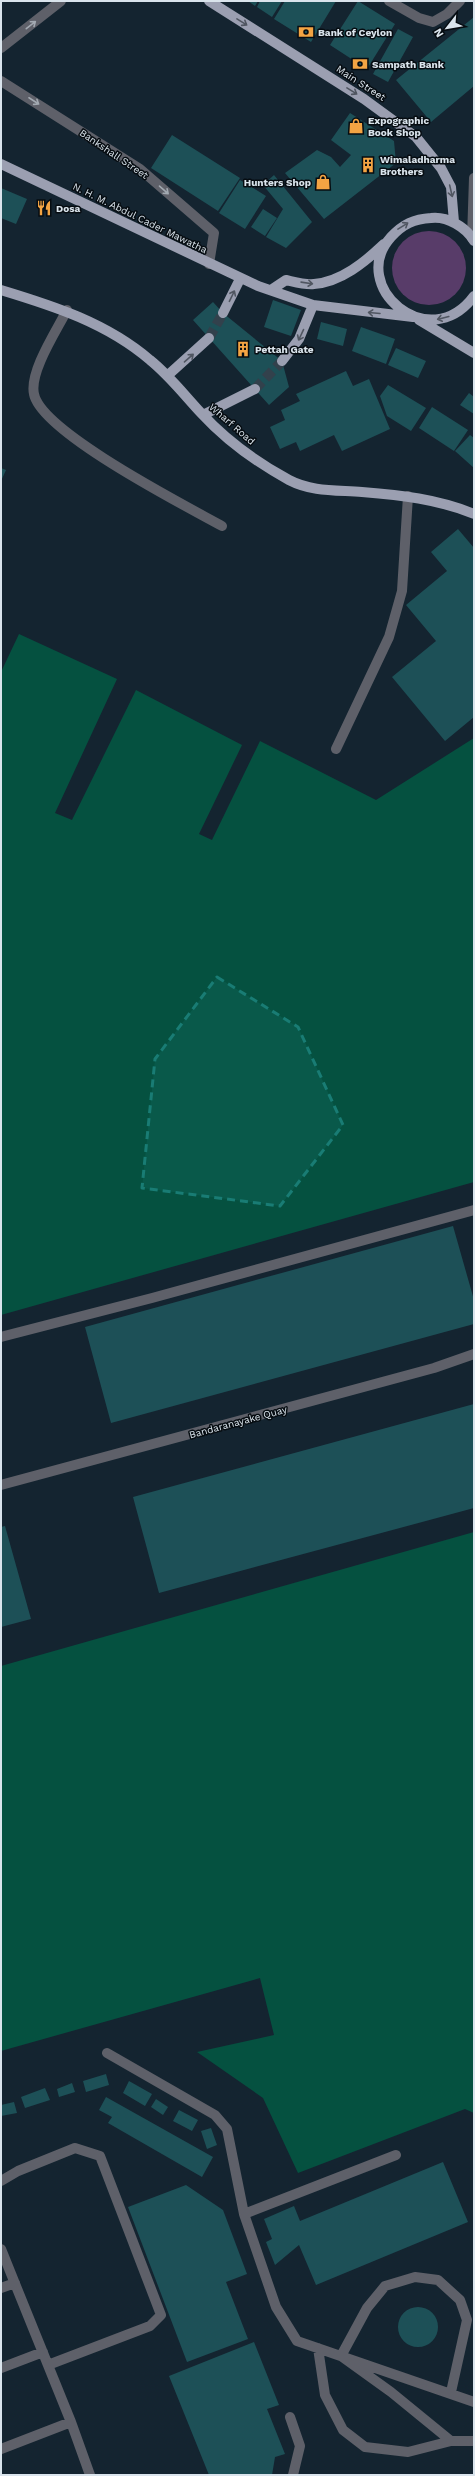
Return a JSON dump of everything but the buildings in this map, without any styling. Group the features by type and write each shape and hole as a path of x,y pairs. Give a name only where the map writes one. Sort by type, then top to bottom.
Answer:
{"main road":[{"name":"Main Street","path":"209,1 364,99 416,137 441,168 451,187 454,222"},
{"name":"N. H. M. Abdul Cader Mawatha","path":"1,164 240,279 313,305 435,320 452,316 466,306 474,296"},
{"path":"271,290 286,280 312,284 327,282 366,261 400,227 416,219 435,217 454,222 473,240"},
{"path":"387,241 381,255 379,270 382,285 389,299 400,310 474,353"},
{"path":"224,313 240,279"},
{"name":"Wharf Road","path":"1,290 67,310 118,336 150,360 168,376 203,415 250,456 306,488 408,496 455,506 474,514"},
{"path":"282,361 299,339 313,305"},
{"path":"168,376 209,338"},
{"path":"203,415 255,390"}],"street":[{"path":"1,48 61,1"},
{"path":"389,1 419,18 433,22 447,14 460,1"},
{"name":"Bankshall Street","path":"1,81 140,169 214,233 209,264"},
{"path":"473,240 474,178"},
{"path":"67,310 35,375 33,393 38,406 61,427 113,465 222,526"},
{"path":"336,749 391,631 402,591 408,496"},
{"path":"1,1337 152,1298 474,1210"},
{"name":"Bandaranayake Quay","path":"1,1485 434,1368 474,1354"},
{"path":"107,2053 215,2115 228,2129 244,2214 276,2307 297,2341 451,2392 474,2402"},
{"path":"1,2181 18,2171 75,2148 100,2156 161,2315 150,2326 48,2365"},
{"path":"244,2214 396,2155"},
{"path":"1,2248 71,2422 90,2475"},
{"path":"341,2356 367,2308 385,2286 415,2277 438,2280 460,2300 467,2320 451,2392"},
{"path":"1,2288 15,2283"},
{"path":"318,2348 325,2395 343,2430 365,2447 408,2452 451,2441 474,2441"},
{"path":"1,2368 43,2352"},
{"path":"341,2356 391,2392 451,2441"},
{"path":"290,2417 300,2446 293,2475"},
{"path":"1,2449 71,2422"}],"highlighted area":[{"path":"217,977 298,1027 343,1125 280,1206 142,1188 155,1059"}],"shaded area":[{"path":"422,231 436,231 450,237 460,247 466,261 466,275 460,289 450,299 436,305 422,305 408,299 398,289 392,275 392,261 398,247 408,237"},
{"path":"19,634 117,679 55,813 72,820 136,690 242,745 199,834 212,840 260,741 376,800 474,738 474,1182 1,1315 1,672"},
{"path":"474,1532 474,2113 465,2109 298,2173 263,2098 197,2052 274,2035 260,1978 1,2051 1,1666"}],"tunnel":[{"path":"209,338 223,313"},
{"path":"255,389 282,361"}],"place":[{"name":"Bank of Ceylon","path":"306,32"},
{"name":"Sampath Bank","path":"360,64"},
{"name":"Expographic Book Shop","path":"356,126"},
{"name":"Wimaladharma Brothers","path":"368,165"},
{"name":"Hunters Shop","path":"323,182"},
{"name":"Dosa","path":"44,208"},
{"name":"Pettah Gate","path":"243,349"}]}
